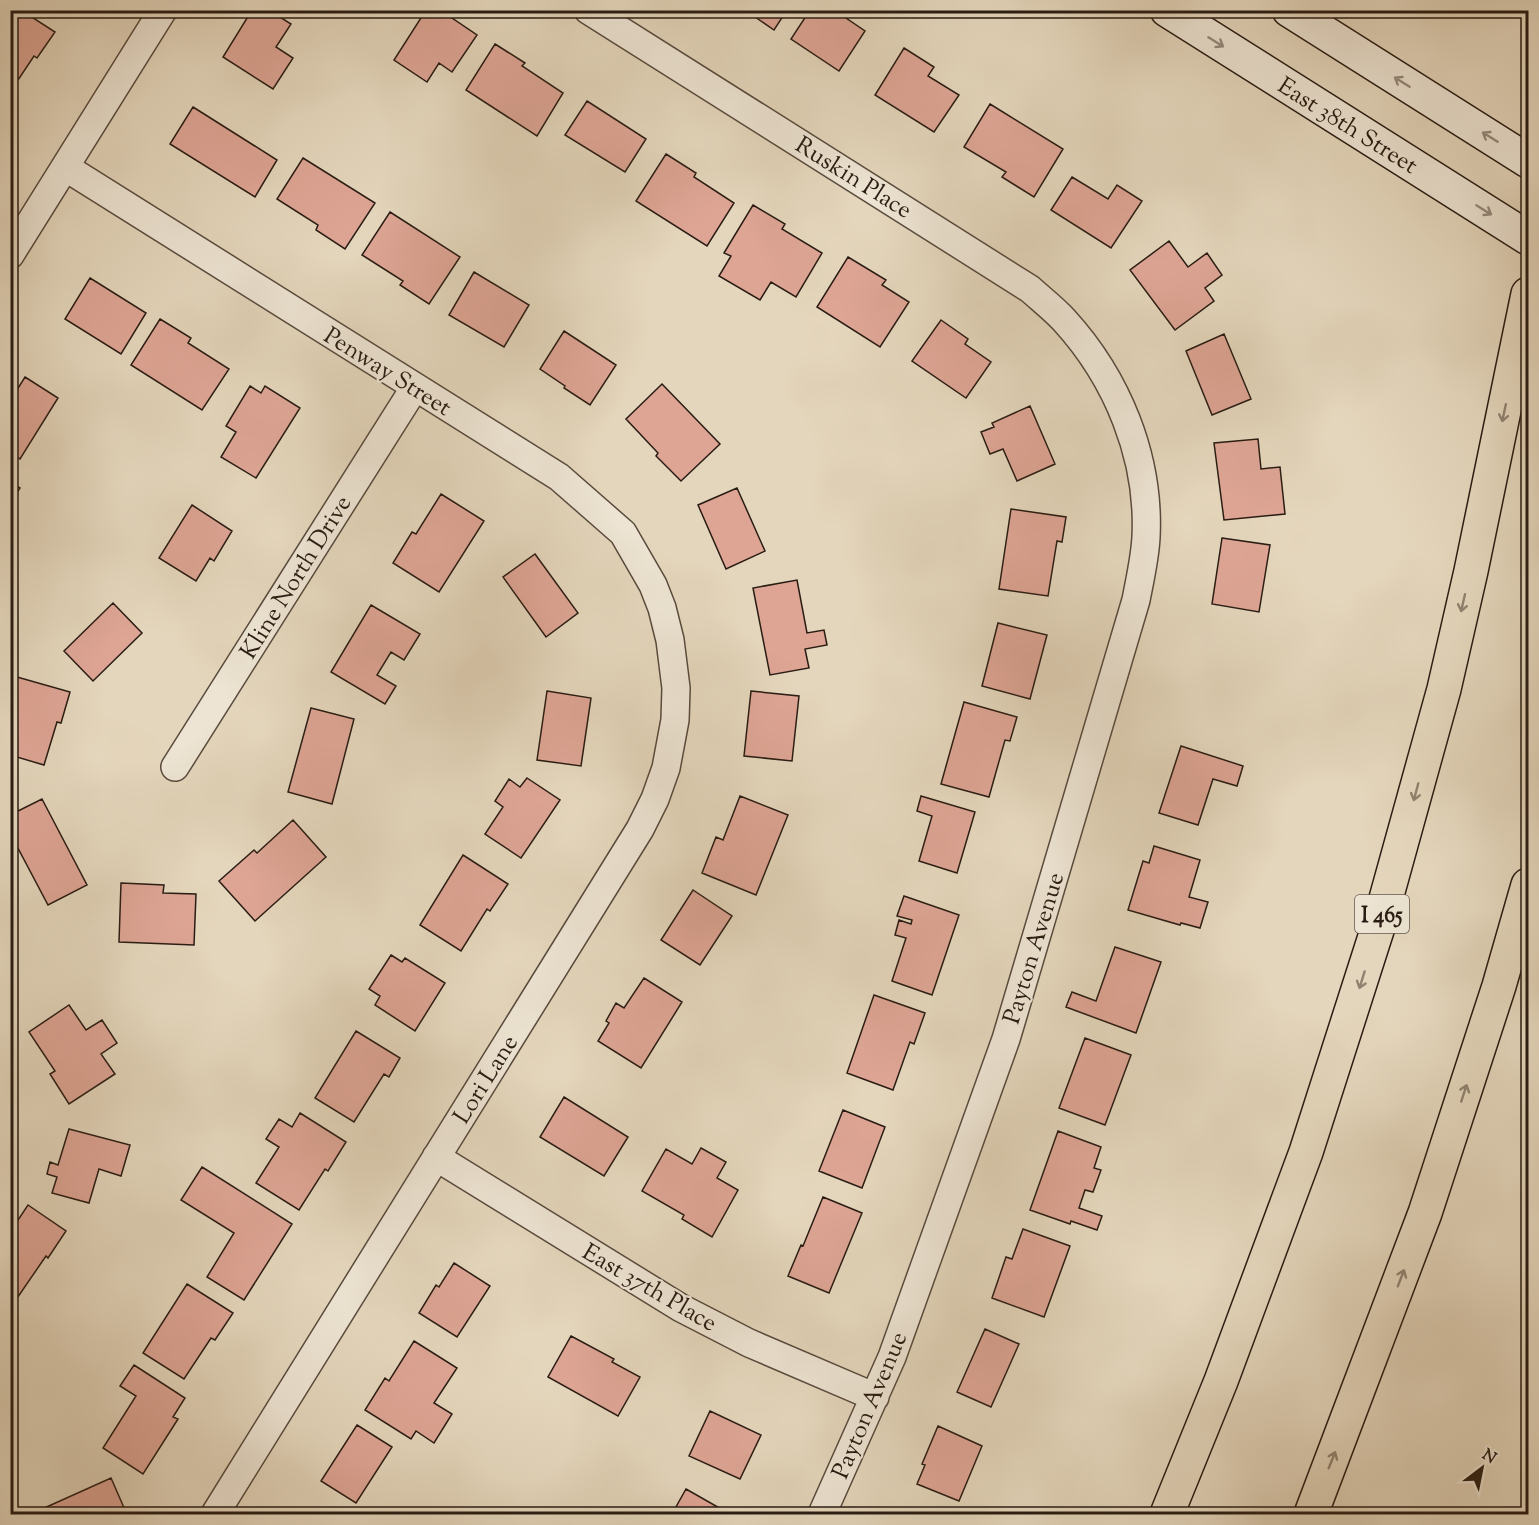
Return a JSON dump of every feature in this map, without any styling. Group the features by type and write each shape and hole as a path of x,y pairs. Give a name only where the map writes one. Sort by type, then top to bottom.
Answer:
{"highway":[{"name":"I 465","path":"1167,1515 1221,1381 1306,1152 1379,924 1446,678 1471,571 1528,294"},
{"path":"1311,1515 1425,1213 1499,986 1528,885"}],"main road":[{"name":"East 38th Street","path":"1167,10 1528,238"},
{"path":"1289,10 1528,161"}],"street":[{"path":"10,255 163,10"},
{"name":"Ruskin Place","path":"588,10 1030,289 1063,320 1101,367"},
{"name":"Penway Street","path":"66,167 559,477 623,533 653,585 664,619"},
{"name":"Payton Avenue","path":"822,1515 892,1357 1006,1039 1136,600 1146,535 1140,472 1133,441 1116,394 1101,367"},
{"name":"Kline North Drive","path":"175,767 415,387"},
{"name":"Lori Lane","path":"215,1515 640,829 655,799 666,768 675,720 675,672 664,619"},
{"name":"East 37th Place","path":"436,1157 681,1308 749,1343 875,1397"}],"building":[{"path":"10,10 21,10 55,32 37,58 34,56 10,92"},
{"path":"252,10 269,10 291,24 276,47 293,58 273,89 223,57"},
{"path":"426,10 440,10 477,35 452,72 439,63 427,82 394,60"},
{"path":"745,10 787,10 774,30"},
{"path":"810,10 834,10 865,31 839,71 791,39"},
{"path":"495,44 525,63 522,66 563,93 537,136 466,90"},
{"path":"904,48 934,67 928,76 959,95 934,132 875,95"},
{"path":"587,101 646,139 625,172 565,135"},
{"path":"990,104 1063,149 1034,197 1002,177 1006,172 964,147"},
{"path":"193,107 277,160 255,197 170,144"},
{"path":"666,154 696,173 694,177 734,203 707,246 636,201"},
{"path":"303,158 375,203 345,249 316,230 318,225 277,199"},
{"path":"1072,177 1108,199 1117,185 1142,201 1111,248 1051,210"},
{"path":"753,205 785,224 782,229 822,253 796,297 771,282 760,300 719,276 731,256 724,253"},
{"path":"390,212 460,257 429,304 400,285 403,281 362,255"},
{"path":"1169,241 1188,267 1207,253 1222,275 1205,288 1214,301 1175,330 1130,270"},
{"path":"848,257 886,280 882,285 909,302 880,347 817,307"},
{"path":"474,272 529,305 504,347 449,315"},
{"path":"90,278 146,313 121,354 65,319"},
{"path":"160,319 191,338 188,343 229,369 202,410 131,365"},
{"path":"941,320 968,339 965,344 991,362 966,398 912,361"},
{"path":"564,331 616,365 590,405 540,369"},
{"path":"1224,334 1251,399 1212,415 1186,351"},
{"path":"25,377 58,398 20,459 10,453 10,401"},
{"path":"662,384 720,444 681,481 656,456 658,453 626,419"},
{"path":"250,386 261,393 265,386 300,408 256,478 221,457 236,432 226,426"},
{"path":"1030,406 1055,464 1017,481 1003,449 990,454 981,432 994,427 992,423"},
{"path":"1258,439 1261,469 1280,467 1285,514 1224,520 1214,443"},
{"path":"10,482 20,488 10,504"},
{"path":"737,488 765,551 726,569 698,505"},
{"path":"441,494 484,521 439,592 393,563 412,532 416,534"},
{"path":"192,505 232,531 214,561 210,558 196,581 159,558"},
{"path":"1011,509 1066,517 1062,542 1057,541 1048,596 999,589"},
{"path":"1222,538 1270,545 1259,612 1212,604"},
{"path":"535,554 578,613 546,637 503,577"},
{"path":"797,580 807,633 824,630 827,645 805,649 809,668 770,675 753,588"},
{"path":"113,603 142,633 93,681 64,651"},
{"path":"371,605 420,634 404,660 391,652 377,675 396,686 385,704 331,672"},
{"path":"998,623 1047,635 1030,699 982,686"},
{"path":"17,677 70,692 61,723 57,722 44,765 10,755 10,701"},
{"path":"547,691 591,698 581,766 537,760"},
{"path":"751,691 799,696 792,761 744,756"},
{"path":"964,702 1017,717 1010,741 1005,740 989,797 941,784"},
{"path":"311,708 354,719 332,804 288,792"},
{"path":"1181,746 1243,766 1237,786 1213,779 1198,825 1159,813"},
{"path":"527,778 560,800 521,858 485,834 503,807 495,801 509,779 520,787"},
{"path":"740,796 788,815 756,895 702,873 716,837 723,840"},
{"path":"921,796 975,812 957,873 919,861 932,816 917,811"},
{"path":"42,799 87,885 48,905 10,833 10,815"},
{"path":"293,820 326,857 255,921 219,881 254,850 257,853"},
{"path":"1154,846 1200,860 1189,897 1208,902 1200,928 1181,923 1180,925 1128,910 1143,861 1149,863"},
{"path":"463,855 508,884 490,911 487,909 461,951 420,925"},
{"path":"121,883 164,885 163,893 196,894 194,945 119,942"},
{"path":"693,890 732,916 700,965 661,940"},
{"path":"904,896 959,915 932,995 892,981 906,938 895,935 899,920 911,924 912,920 897,916"},
{"path":"1115,947 1161,962 1136,1033 1066,1007 1072,992 1096,1001"},
{"path":"391,955 402,962 405,958 445,983 415,1031 375,1005 380,996 369,989"},
{"path":"10,978 17,978 13,1013 10,1013"},
{"path":"644,978 682,1002 641,1068 598,1041 609,1023 606,1021 616,1003 624,1008"},
{"path":"874,995 925,1013 914,1044 910,1042 893,1090 847,1073"},
{"path":"69,1005 86,1030 102,1020 117,1043 101,1054 115,1074 69,1104 50,1074 55,1071 29,1032"},
{"path":"356,1031 400,1058 389,1077 384,1074 354,1122 315,1098"},
{"path":"1085,1038 1131,1055 1105,1125 1059,1108"},
{"path":"564,1097 628,1137 604,1176 540,1137"},
{"path":"843,1110 885,1127 862,1188 819,1171"},
{"path":"300,1113 346,1142 328,1171 325,1169 299,1210 256,1183 279,1147 266,1139 279,1119 292,1127"},
{"path":"69,1129 130,1145 121,1176 99,1169 89,1203 52,1193 57,1177 47,1174 50,1162 58,1165"},
{"path":"1058,1131 1101,1147 1094,1168 1101,1170 1093,1192 1085,1190 1079,1208 1102,1216 1097,1230 1071,1221 1070,1224 1030,1210"},
{"path":"701,1148 726,1162 717,1178 738,1190 712,1237 682,1219 684,1215 642,1191 666,1149 692,1164"},
{"path":"202,1167 292,1224 244,1300 207,1277 234,1233 181,1200"},
{"path":"823,1197 862,1213 829,1293 788,1276"},
{"path":"28,1205 66,1231 13,1304 10,1303 10,1235"},
{"path":"1023,1229 1070,1246 1044,1317 992,1298 1006,1257 1012,1259"},
{"path":"454,1263 490,1286 457,1337 419,1313 436,1285 439,1287"},
{"path":"187,1284 233,1313 215,1340 211,1338 184,1379 143,1353"},
{"path":"985,1329 1019,1344 991,1407 957,1392"},
{"path":"571,1336 614,1359 612,1362 640,1377 618,1416 548,1377"},
{"path":"414,1341 457,1368 434,1403 452,1414 434,1443 416,1431 411,1439 365,1410 385,1378 389,1381"},
{"path":"134,1365 185,1398 173,1417 178,1419 143,1474 103,1448 136,1396 120,1386"},
{"path":"710,1411 761,1435 740,1479 689,1456"},
{"path":"357,1425 392,1447 356,1503 321,1481"},
{"path":"938,1426 982,1446 959,1501 917,1484 925,1465 922,1464"},
{"path":"111,1478 125,1510 115,1514 31,1514"},
{"path":"686,1489 730,1514 672,1514"}]}
